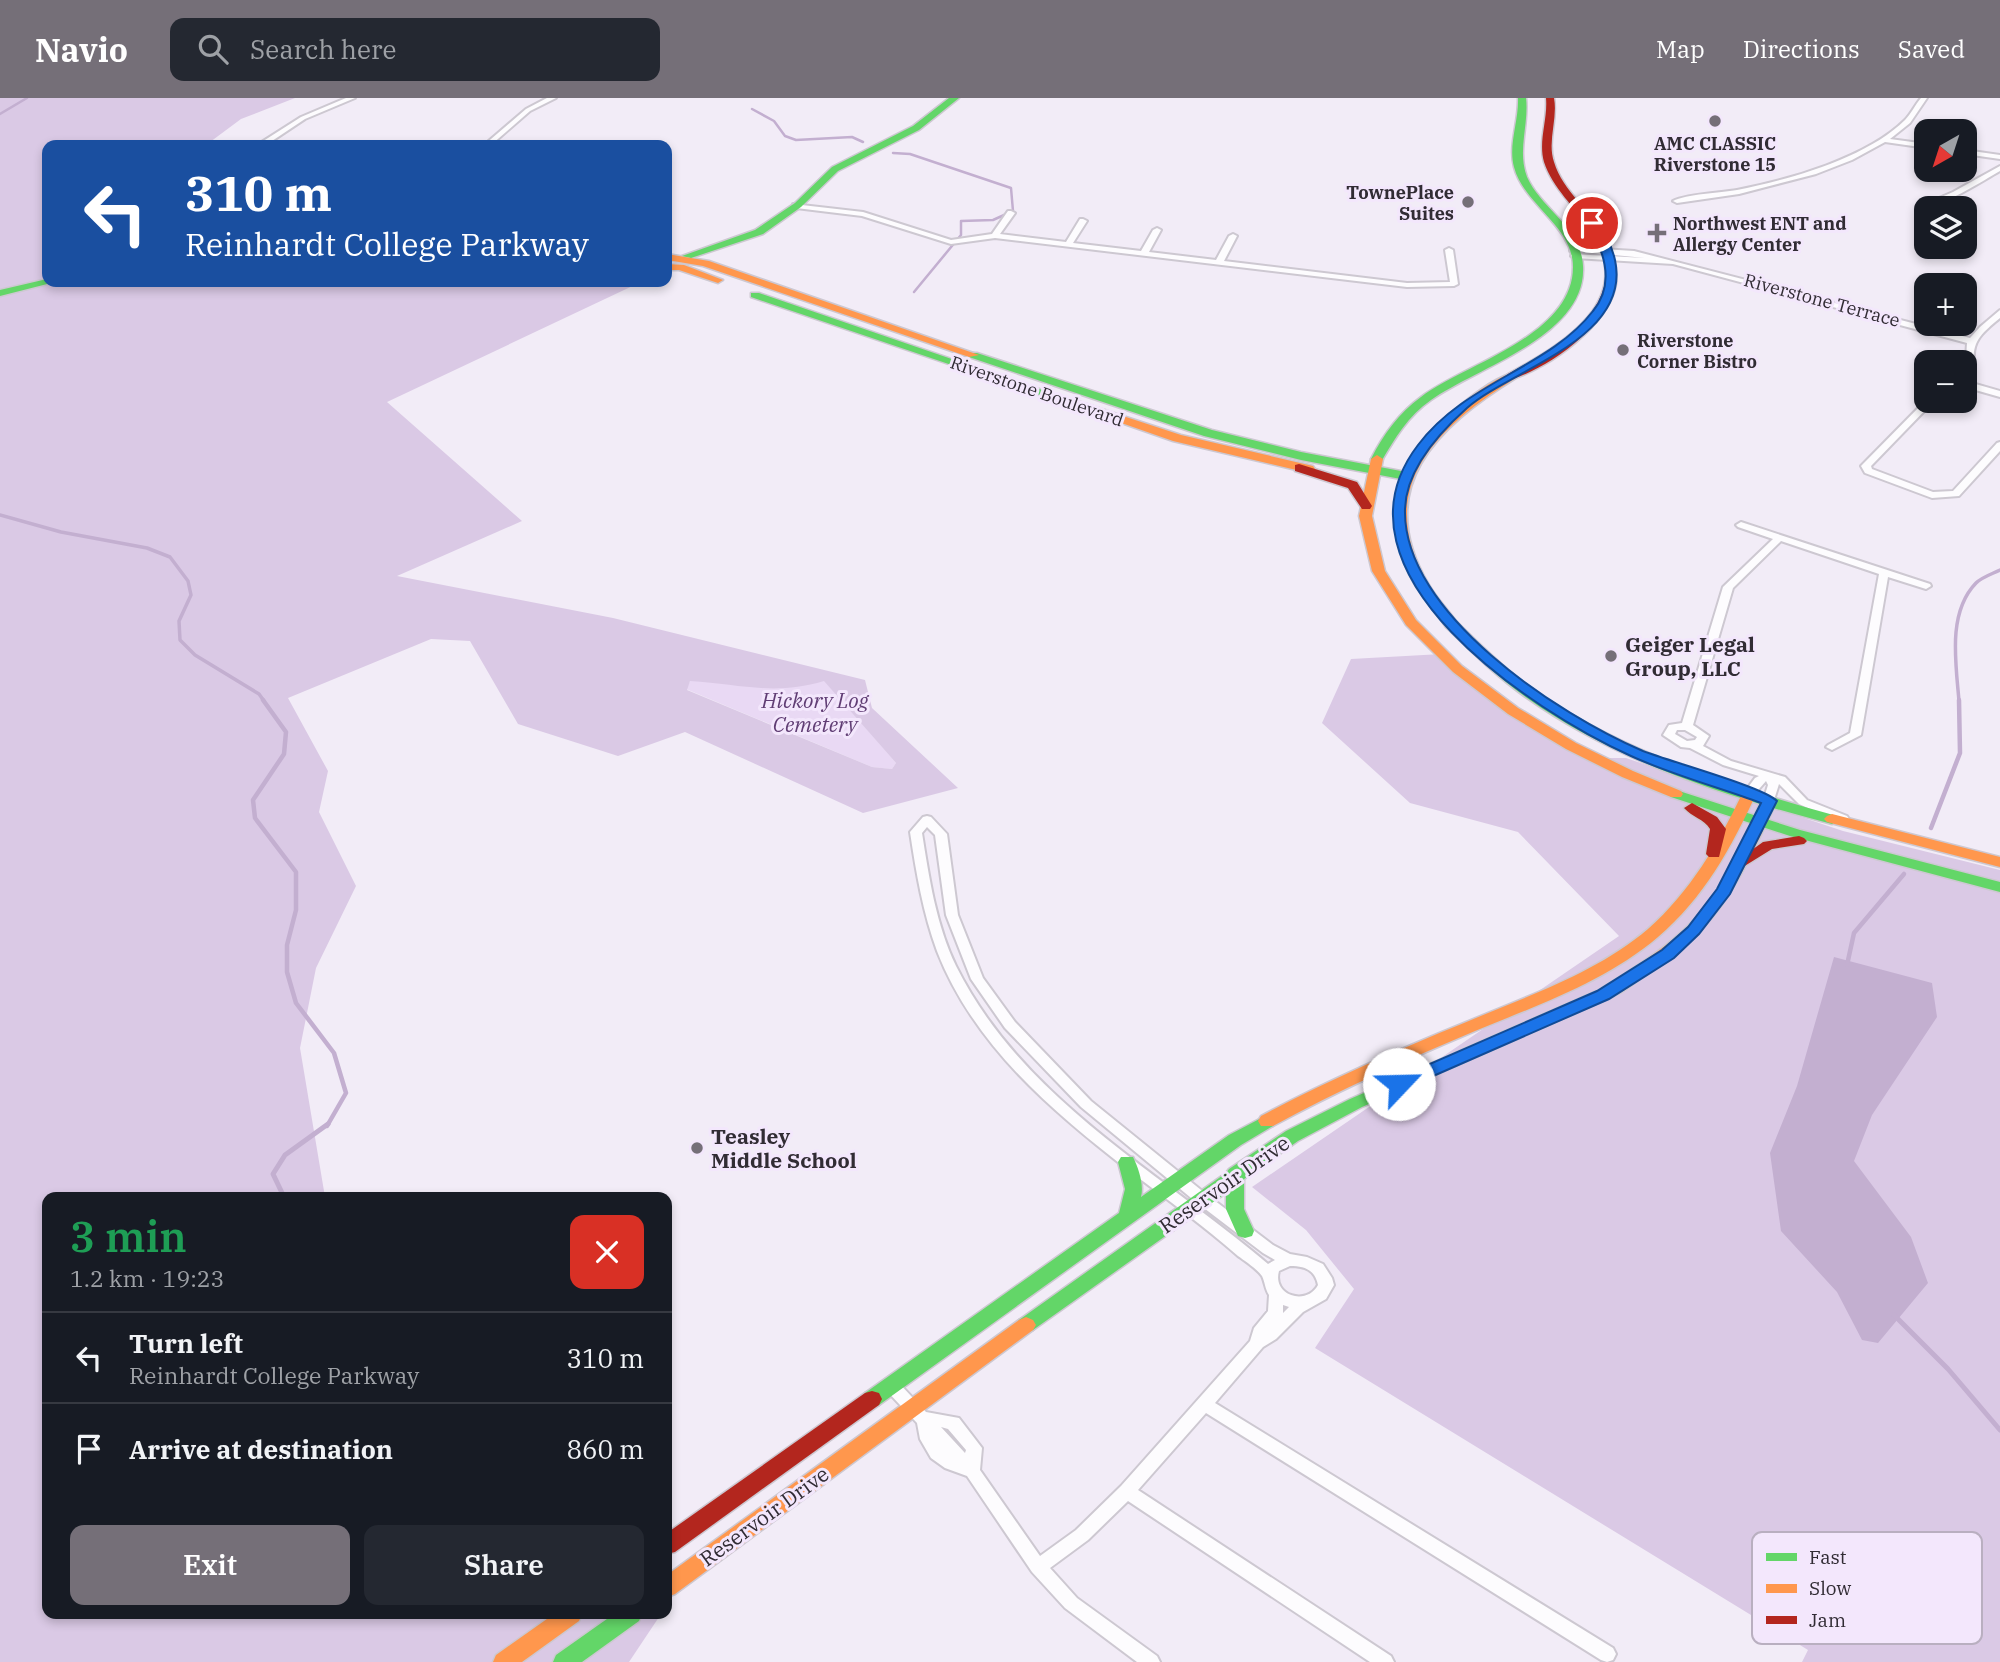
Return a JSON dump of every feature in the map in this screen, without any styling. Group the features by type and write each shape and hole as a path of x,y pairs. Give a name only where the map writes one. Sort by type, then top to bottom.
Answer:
{"street":[{"path":"269,140 303,118 352,98"},
{"path":"493,140 528,110 554,98"},
{"path":"736,276 725,263 725,258 799,203 835,169 916,128 955,98"},
{"path":"1522,98 1523,118 1517,156 1519,169 1529,187 1564,229 1574,253 1576,286 1555,318 1523,342 1427,398 1404,420 1388,442 1372,474 1366,506 1368,535 1378,567 1395,600 1425,639 1467,678 1511,711 1563,743 1712,820 1718,829 1713,862"},
{"path":"1549,98 1552,106 1548,160 1558,181 1592,223 1608,254 1609,290 1591,323 1565,344 1454,412 1422,447 1405,480 1398,510 1404,546 1421,584 1464,639 1527,692 1579,723 1671,768 1769,801 2000,862"},
{"path":"1676,201 1764,185 1848,161 1885,140 1920,107 1924,98"},
{"path":"1885,140 1914,144"},
{"path":"1978,154 2000,157"},
{"path":"1951,196 1996,176 2000,168"},
{"path":"799,203 863,214 951,242 995,236 1407,285 1454,284 1449,250"},
{"path":"995,236 1011,213"},
{"path":"1068,245 1083,221"},
{"path":"1143,254 1157,230"},
{"path":"672,263 759,232"},
{"path":"1218,264 1233,236"},
{"name":"Riverstone Terrace","path":"1574,253 1673,262 1971,341"},
{"path":"672,257 685,257"},
{"name":"Riverstone Boulevard","path":"685,257 1192,428 1405,480"},
{"name":"Riverstone Boulevard","path":"685,257 696,267 740,290 1177,438 1299,468 1372,474"},
{"path":"672,266 718,280"},
{"path":"0,285 42,276"},
{"path":"0,293 42,284"},
{"path":"1968,350 1971,341 2000,313"},
{"path":"1977,387 2000,394"},
{"path":"1918,413 1866,466 1868,471 1932,495 1956,494 2000,445"},
{"path":"1322,460 1363,456 1388,442"},
{"path":"1299,468 1353,485 1366,506"},
{"path":"1741,525 1926,586"},
{"path":"1687,726 1728,587 1779,538"},
{"path":"1832,747 1855,735 1884,572"},
{"path":"1693,745 1699,743 1703,736 1687,726 1673,727 1669,734 1678,742 1693,745 1711,757 1789,784 1803,802 1853,824"},
{"path":"1624,773 1739,817 2000,887"},
{"path":"1749,794 1759,780 1769,776"},
{"path":"1769,776 1774,785 1769,801"},
{"name":"Reservoir Drive","path":"672,1541 1235,1139 1316,1093 1554,991 1612,962 1672,915 1713,862 1749,794"},
{"name":"Reservoir Drive","path":"672,1584 919,1412 1201,1198 1312,1124 1584,1004 1638,975 1693,930 1724,890 1738,867 1769,801"},
{"path":"927,820 941,834 952,915 977,979 1010,1025 1076,1094 1178,1179 1245,1231 1288,1260 1307,1261 1325,1278 1325,1292 1313,1301 1304,1303 1285,1300 1277,1295 1272,1289 1269,1274 1052,1101 990,1032 949,964 934,920 916,832 927,820"},
{"path":"1738,867 1764,844 1781,840 1860,850"},
{"path":"1127,1162 1136,1188 1128,1216"},
{"path":"1235,1174 1235,1209 1245,1231"},
{"path":"1269,1274 1273,1268 1288,1260"},
{"path":"1258,1343 1259,1332 1275,1313 1277,1295"},
{"path":"1038,1567 1082,1535 1127,1491 1258,1343 1270,1337 1291,1312 1304,1303"},
{"path":"891,1385 919,1412 953,1423 974,1448 972,1471"},
{"path":"1204,1404 1607,1654"},
{"path":"919,1412 927,1442 948,1464 972,1471 1038,1567 1071,1603 1146,1661"},
{"path":"1127,1491 1385,1662"},
{"path":"504,1662 564,1619"},
{"path":"564,1662 624,1619"}],"green space":[{"name":"Hickory Log Cemetery","path":"824,680 896,763 892,769 872,767 686,689 690,681"}],"shaded area":[{"path":"0,98 295,98 241,119 213,140 42,140 42,287 630,287 387,402 522,521 397,576 613,618 865,680 872,708 958,788 863,813 685,732 618,756 518,724 470,641 431,639 288,698 328,771 319,812 356,886 316,968 300,1048 324,1192 42,1192 42,1619 658,1619 629,1662 0,1662","holes":["690,681 757,688 789,688 824,681 896,763 892,769 872,767 687,690"]},
{"path":"1442,654 1514,714 1591,758 1626,758 1843,831 2000,870 2000,1662 1802,1662 1808,1650 1798,1644 1982,1644 1982,1532 1752,1532 1752,1616 1315,1348 1354,1289 1306,1230 1252,1187 1619,936 1518,832 1410,803 1322,723 1351,659"},
{"path":"1834,957 1932,983 1937,1017 1872,1115 1854,1161 1911,1237 1928,1283 1878,1343 1862,1340 1837,1292 1781,1231 1770,1153 1797,1086"}],"waterway":[{"path":"0,114 27,98"},
{"path":"752,109 774,121 785,136 796,140 852,137 863,142"},
{"path":"893,153 910,154 1011,188 1013,211 993,220 961,221 961,235 914,292"},
{"path":"0,515 61,532 147,548 170,557 188,581 191,595 179,621 180,640 195,655 259,694 264,701"},
{"path":"1959,701 1956,639 1961,609 1976,583 2000,570"},
{"path":"263,700 286,732 284,754 253,800 255,818 296,872 296,910 287,945 287,972 296,1003 334,1053 346,1093 327,1126"},
{"path":"1931,828 1960,753 1959,700"},
{"path":"1847,965 1854,933 1904,874"},
{"path":"282,1192 273,1174 285,1155 328,1124"},
{"path":"1894,1315 1948,1369 2000,1430"}],"traffic: fast":[{"path":"687,256 759,232 798,205 835,169 916,128 955,98"},
{"path":"1377,459 1392,433 1420,403 1447,385 1521,346 1562,312 1574,291 1578,267 1575,252 1561,226 1532,193 1519,167 1522,98"},
{"path":"0,293 42,284"},
{"path":"755,295 1074,403"},
{"path":"973,355 1208,433 1301,456 1406,476"},
{"path":"1451,624 1489,662 1532,695 1578,724 1677,770 1729,789 1832,819"},
{"path":"1676,794 1795,833 2000,887"},
{"path":"1026,1325 1292,1136 1356,1103 1608,992"},
{"path":"872,1399 1235,1140 1267,1121"},
{"path":"1127,1162 1134,1189 1128,1216"},
{"path":"1235,1174 1235,1209 1245,1231"},
{"path":"564,1662 624,1619"}],"traffic: slow":[{"path":"672,258 705,263 973,355"},
{"path":"672,267 680,267 718,280"},
{"path":"1451,624 1422,586 1406,550 1400,515 1405,483 1420,453 1443,425 1474,399 1512,376"},
{"path":"1074,403 1177,438 1309,469"},
{"path":"1377,459 1365,516 1378,571 1411,622 1457,669 1513,711 1571,746 1627,774 1676,794"},
{"path":"1267,1121 1369,1070 1544,997 1590,975 1633,949 1669,918 1697,886 1720,851 1749,794"},
{"path":"1608,992 1673,948 1715,906 1769,801"},
{"path":"1832,819 2000,862"},
{"path":"672,1583 1026,1325"},
{"path":"504,1662 564,1619"}],"traffic: jam":[{"path":"1512,376 1573,339 1590,323 1603,304 1610,284 1610,262 1600,237 1559,183 1549,162 1547,146 1550,98"},
{"path":"1299,468 1353,485 1366,506"},
{"path":"1692,808 1712,820 1718,829 1714,854"},
{"path":"1743,862 1768,845 1799,841"},
{"path":"672,1541 872,1399"}],"place":[{"name":"AMC CLASSIC Riverstone 15","path":"1715,121"},
{"name":"TownePlace Suites","path":"1468,202"},
{"name":"Northwest ENT and Allergy Center","path":"1657,233"},
{"name":"Riverstone Corner Bistro","path":"1623,350"},
{"name":"Geiger Legal Group, LLC","path":"1611,656"},
{"name":"Teasley Middle School","path":"697,1148"}],"route":[{"path":"1399,1084 1603,995 1668,954 1709,912 1724,890 1769,801 1638,754 1527,692 1464,639 1437,607 1421,584 1404,546 1398,510 1401,491 1422,447 1445,421 1465,404 1580,333 1591,323 1605,302 1611,279 1611,266 1607,246 1592,223"}]}
